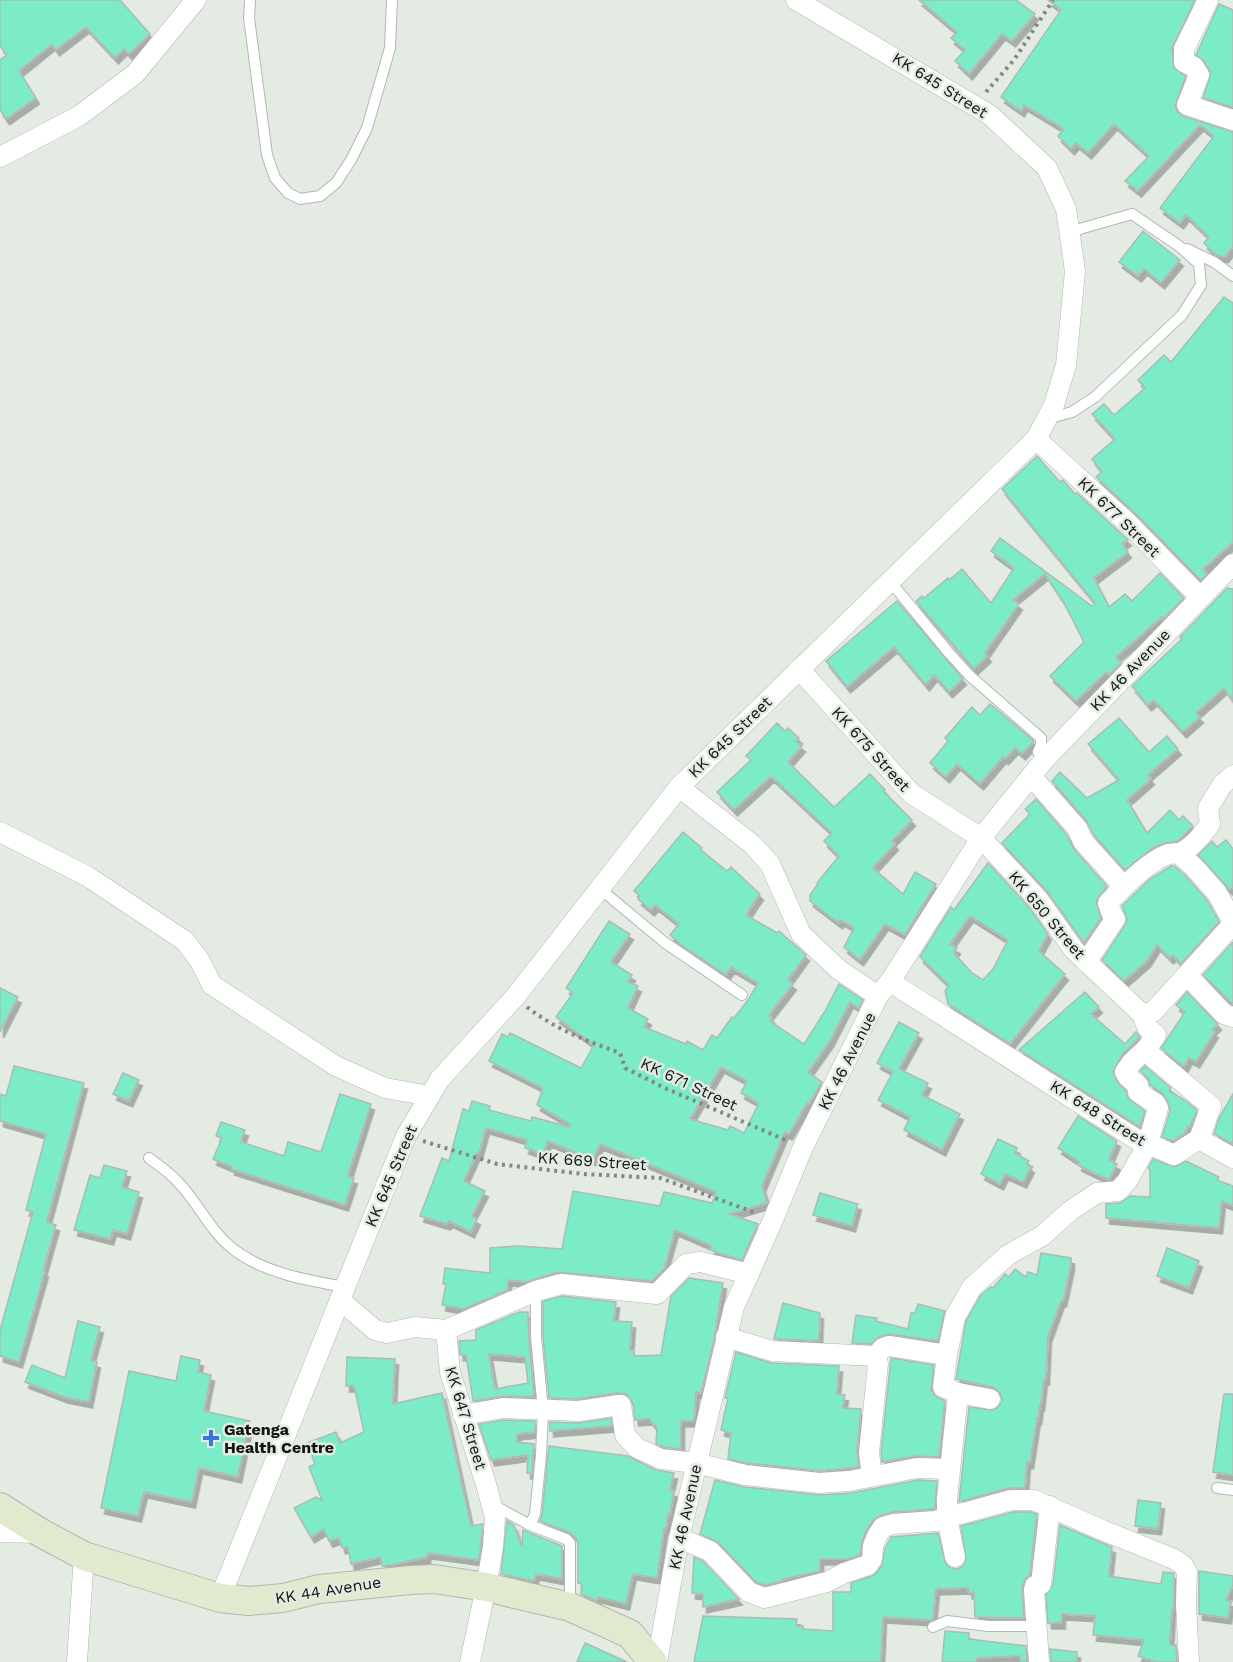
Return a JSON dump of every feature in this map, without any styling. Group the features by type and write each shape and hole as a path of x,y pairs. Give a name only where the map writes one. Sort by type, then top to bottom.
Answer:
{"main road":[{"name":"KK 44 Avenue","path":"0,1507 84,1556 220,1598 249,1601 284,1599 319,1589 347,1588 389,1581 434,1579 486,1587 570,1607 630,1634 655,1662"}],"street":[{"path":"0,157 79,116 135,74 196,0"},
{"name":"KK 645 Street","path":"220,1598 406,1136 440,1079 514,997 679,787 1035,439 1054,405 1066,365 1075,271 1066,209 1047,168 990,115 796,0"},
{"path":"1208,0 1184,49 1184,62 1194,67 1199,75 1187,105 1233,120"},
{"name":"KK 677 Street","path":"1035,439 1128,523 1200,597"},
{"name":"KK 46 Avenue","path":"655,1662 679,1538 734,1307 803,1147 878,996 891,980 981,838 1045,759 1200,597 1228,576"},
{"name":"KK 675 Street","path":"800,669 912,794 981,838"},
{"path":"1086,962 1115,919 1108,903 1125,885 1167,854 1178,853 1186,849 1210,824 1208,808 1222,785 1233,775"},
{"path":"1032,777 1077,828 1083,841 1125,885"},
{"path":"679,787 753,846 770,864 801,934 838,969 878,996"},
{"path":"0,832 87,876 185,940 200,961 212,985 336,1066 385,1088 430,1096"},
{"name":"KK 650 Street","path":"981,838 1038,898 1074,950 1142,1014"},
{"path":"990,1399 958,1393 943,1387 955,1317 972,1287 1008,1255 1042,1236 1097,1193 1118,1191 1127,1181 1147,1146 1158,1108 1155,1103 1138,1092 1138,1085 1125,1072 1156,1035 1142,1014 1153,1012 1188,976 1233,923 1217,893 1178,853"},
{"path":"1188,976 1224,1014 1233,1017"},
{"name":"KK 648 Street","path":"891,980 909,994 1147,1146 1156,1147 1174,1155 1199,1139"},
{"path":"1147,1048 1148,1053 1211,1106 1199,1139 1233,1158"},
{"path":"342,1293 375,1330 381,1333 415,1327 446,1330 536,1291 561,1284 657,1294 686,1264 701,1262 749,1274"},
{"name":"KK 647 Street","path":"446,1330 450,1372 493,1505 495,1518 486,1587 470,1662"},
{"path":"726,1337 772,1351 876,1356"},
{"path":"876,1356 883,1348 889,1346 947,1355"},
{"path":"872,1476 869,1453 878,1364 876,1356"},
{"path":"955,1557 947,1518 958,1393"},
{"path":"463,1415 503,1408 579,1411 619,1405 625,1435 638,1448 661,1459 696,1463 745,1474 819,1483 849,1481 917,1468 950,1469"},
{"path":"679,1538 710,1551 749,1592 764,1598 827,1582 844,1573 868,1565 872,1559 873,1546 883,1527 893,1524 935,1521 1011,1500 1034,1500 1174,1559 1183,1565 1187,1572 1189,1662"},
{"path":"1039,1662 1034,1590 1035,1586 1041,1584 1050,1506"},
{"path":"0,1532 41,1533"},
{"path":"77,1662 84,1556"}],"lane":[{"path":"250,0 249,18 267,155 275,178 288,193 300,199 320,196 336,183 367,128 390,48 392,0"},
{"path":"1047,419 1072,412 1095,398 1182,315 1201,285 1199,264 1179,246 1132,214 1069,232"},
{"path":"1179,246 1214,262 1233,276"},
{"path":"890,581 948,653 970,676 1041,738 1038,752 1045,759"},
{"path":"599,888 664,942 742,994"},
{"path":"149,1158 178,1181 206,1220 231,1248 254,1263 342,1293"},
{"path":"531,1525 535,1514 543,1410 536,1337 536,1291"},
{"path":"1217,1488 1233,1490"},
{"path":"493,1505 531,1525 566,1539 570,1543 570,1607"},
{"path":"933,1627 947,1621 988,1626 1036,1626"}],"path":[{"path":"974,106 1014,60 1053,0"},
{"name":"KK 671 Street","path":"514,997 540,1018 572,1035 620,1053 625,1068 667,1089 803,1147"},
{"name":"KK 669 Street","path":"406,1136 497,1164 583,1174 660,1178 773,1220"}],"building":[{"path":"0,0 120,0 150,34 129,54 124,49 115,58 86,27 56,50 52,44 19,71 36,98 6,119 0,110 0,60 7,55 0,46"},
{"path":"919,0 1016,0 1035,14 1012,41 1002,34 969,74 955,61 965,50 951,38 957,32"},
{"path":"1048,0 1195,0 1172,48 1174,68 1186,76 1175,106 1183,116 1233,132 1233,246 1225,257 1216,255 1204,243 1209,237 1186,215 1180,223 1160,208 1214,136 1200,125 1138,191 1125,181 1149,156 1114,124 1088,153 1076,143 1071,149 1058,136 1064,129 1024,105 1021,111 1001,97 1061,10"},
{"path":"1219,4 1233,10 1233,107 1203,98 1211,73 1204,61 1196,55"},
{"path":"1143,231 1180,260 1161,283 1144,269 1138,276 1119,262"},
{"path":"1224,297 1233,303 1233,542 1203,569 1207,574 1201,580 1096,477 1102,472 1092,459 1115,439 1092,414 1104,404 1114,415 1145,388 1138,380 1164,355 1171,362"},
{"path":"1037,456 1060,482 1063,480 1075,494 1077,493 1128,540 1122,544 1128,552 1094,578 1109,607 1125,594 1132,601 1160,573 1184,598 1163,619 1162,617 1116,657 1121,663 1109,675 1106,672 1076,701 1050,676 1084,642 1064,603 1045,574 1013,600 1019,604 985,653 988,656 974,669 916,601 922,596 924,598 962,569 991,603 1014,568 991,551 1000,538 1092,606 1095,603 1002,489"},
{"path":"1227,588 1233,589 1233,701 1224,688 1196,713 1200,717 1183,732 1154,700 1148,705 1132,686 1182,639 1180,637"},
{"path":"897,601 963,679 949,692 934,675 926,685 894,647 847,687 826,661"},
{"path":"990,704 1034,741 1022,754 1015,748 1005,759 1003,757 980,784 957,764 946,777 930,763 948,741 945,738 972,707 980,715"},
{"path":"1119,718 1149,752 1167,736 1178,749 1148,775 1151,779 1127,800 1147,833 1170,810 1179,820 1183,816 1193,826 1178,841 1153,848 1125,870 1093,834 1086,820 1052,781 1060,772 1087,798 1119,780 1088,744"},
{"path":"777,723 785,731 788,728 799,738 796,741 802,746 788,762 834,807 870,774 912,820 892,841 895,844 873,868 903,894 915,872 936,884 905,935 885,924 860,960 844,947 854,928 841,920 839,923 810,901 810,895 817,883 839,856 824,841 832,833 773,778 770,777 734,810 717,792 751,760 746,756"},
{"path":"1036,799 1067,835 1074,849 1107,886 1096,901 1101,918 1084,943 1047,891 1002,843 1030,814 1025,809"},
{"path":"683,832 727,871 731,867 760,894 746,915 777,933 779,931 806,955 788,980 793,984 769,1015 772,1018 770,1021 804,1044 839,984 863,1000 859,1008 850,1002 830,1041 808,1072 822,1082 789,1134 785,1132 762,1186 767,1203 729,1214 758,1224 742,1260 710,1250 712,1246 675,1230 664,1269 652,1281 558,1272 527,1282 508,1280 508,1290 464,1309 442,1305 446,1284 443,1284 445,1268 490,1273 490,1248 518,1246 562,1249 573,1191 660,1206 664,1192 712,1203 716,1192 600,1144 593,1160 548,1141 543,1154 525,1148 527,1140 486,1128 479,1153 464,1181 485,1191 472,1216 477,1219 471,1232 449,1221 447,1224 420,1216 442,1158 449,1161 463,1109 469,1111 472,1101 490,1106 489,1110 531,1121 532,1117 570,1127 571,1125 537,1105 543,1088 489,1061 502,1034 508,1037 510,1033 581,1068 594,1045 556,1017 573,993 566,988 609,921 630,934 611,962 632,975 628,982 638,986 628,1008 648,1019 644,1027 686,1044 687,1041 703,1050 712,1035 717,1038 748,1000 758,983 731,967 726,975 683,946 670,935 679,924 655,905 651,910 638,899 640,896 634,891","holes":["721,1067 747,1081 741,1093 759,1103 744,1133 730,1126 728,1130 690,1119"]},
{"path":"1226,840 1233,849 1233,887 1229,889 1198,855 1212,841 1217,847"},
{"path":"988,863 1029,907 1048,934 1039,951 1065,974 1010,1044 948,1004 945,991 949,985 920,957 951,907 954,910","holes":["970,916 1008,940 993,969 983,980 971,972 954,953 957,948 950,944"]},
{"path":"1171,866 1186,876 1207,900 1219,922 1181,964 1173,955 1170,958 1157,945 1147,961 1124,981 1102,960 1125,925 1127,919 1122,906 1150,879"},
{"path":"1233,942 1233,1004 1203,975"},
{"path":"0,988 18,997 0,1032"},
{"path":"1085,992 1099,1007 1091,1014 1125,1044 1136,1032 1140,1037 1122,1055 1113,1072 1128,1098 1145,1111 1140,1127 1019,1050"},
{"path":"1187,992 1218,1024 1212,1030 1215,1032 1196,1062 1189,1058 1184,1067 1161,1048 1185,1012 1176,1005"},
{"path":"899,1022 919,1033 899,1069 928,1083 922,1095 960,1114 942,1150 904,1130 910,1117 878,1100 893,1072 877,1063"},
{"path":"14,1066 84,1083 47,1222 56,1225 19,1362 0,1356 0,1330 33,1212 26,1210 46,1134 0,1121 0,1094 6,1096"},
{"path":"1145,1066 1171,1088 1169,1091 1197,1110 1190,1127 1188,1126 1184,1134 1173,1141 1162,1137 1170,1111 1168,1102 1162,1093 1150,1085 1149,1079 1140,1071"},
{"path":"123,1073 139,1080 129,1101 113,1094"},
{"path":"340,1094 371,1104 348,1176 354,1178 345,1205 231,1169 232,1167 213,1159 222,1138 216,1136 221,1122 245,1130 241,1142 284,1156 288,1142 321,1152"},
{"path":"1233,1094 1233,1144 1214,1134 1219,1118"},
{"path":"1078,1116 1117,1141 1109,1160 1117,1164 1109,1180 1078,1165 1079,1162 1058,1148"},
{"path":"998,1139 1017,1148 1015,1153 1029,1161 1027,1164 1031,1167 1023,1182 1005,1174 1000,1184 981,1174"},
{"path":"1153,1159 1174,1167 1186,1161 1219,1177 1217,1180 1233,1186 1233,1206 1222,1201 1219,1228 1106,1218 1106,1204 1120,1203 1130,1196 1150,1197 1150,1170 1148,1168"},
{"path":"104,1165 127,1171 122,1187 139,1192 127,1234 113,1230 110,1239 74,1230 90,1175 100,1178"},
{"path":"820,1193 858,1204 852,1226 813,1215"},
{"path":"1167,1248 1199,1261 1189,1288 1157,1276"},
{"path":"1041,1253 1071,1258 1071,1265 1063,1301 1061,1301 1048,1337 1046,1379 1044,1379 1030,1463 1027,1462 1025,1488 1008,1488 959,1502 969,1407 993,1410 1002,1401 1001,1394 993,1387 956,1379 966,1321 981,1295 991,1287 993,1288 1005,1274 1009,1277 1015,1269 1026,1277 1028,1272 1037,1275"},
{"path":"689,1278 723,1283 714,1340 701,1393 696,1392 694,1421 681,1421 681,1449 656,1444 657,1428 649,1419 635,1420 633,1403 626,1394 617,1393 578,1399 549,1398 543,1337 543,1301 562,1296 616,1302 614,1321 632,1322 630,1350 634,1350 634,1356 661,1355 671,1296"},
{"path":"783,1303 820,1313 819,1341 774,1339"},
{"path":"918,1304 945,1311 938,1341 890,1334 879,1337 871,1344 852,1343 856,1315 877,1318 876,1321 908,1329 911,1313 915,1313"},
{"path":"519,1312 528,1312 534,1397 503,1396 473,1401 466,1355 460,1355 459,1341 476,1340 476,1330","holes":["489,1354 525,1357 528,1383 495,1389"]},
{"path":"78,1321 100,1327 91,1360 97,1362 89,1402 64,1397 25,1382 32,1365 65,1378"},
{"path":"736,1352 771,1363 839,1366 837,1394 845,1395 843,1408 861,1409 857,1452 859,1467 819,1471 728,1459 731,1433 721,1430 728,1398 725,1398"},
{"path":"181,1356 200,1360 198,1372 211,1375 204,1411 250,1421 238,1477 199,1468 192,1502 144,1492 138,1516 101,1508 129,1371 176,1381"},
{"path":"347,1357 395,1359 393,1404 442,1393 471,1526 483,1524 479,1560 428,1553 427,1557 391,1565 382,1566 381,1557 351,1564 348,1547 342,1548 339,1538 329,1541 324,1529 311,1537 294,1508 316,1497 322,1500 309,1467 315,1464 307,1443 336,1432 340,1443 364,1432 354,1386 346,1386"},
{"path":"891,1358 934,1365 931,1390 935,1396 945,1401 939,1457 915,1456 882,1462"},
{"path":"1224,1394 1233,1394 1233,1475 1213,1472"},
{"path":"611,1418 612,1426 550,1431 550,1422 579,1423"},
{"path":"504,1420 535,1421 535,1432 517,1434 517,1442 534,1444 532,1474 527,1473 528,1455 491,1460 479,1424"},
{"path":"549,1446 628,1456 656,1470 674,1473 670,1490 674,1491 670,1515 668,1514 666,1529 664,1529 657,1578 633,1574 626,1604 598,1597 597,1601 581,1594 582,1584 578,1583 576,1538 569,1532 540,1521"},
{"path":"715,1480 744,1487 820,1495 851,1493 918,1480 937,1481 935,1509 892,1512 873,1520 866,1531 860,1555 848,1559 820,1559 820,1571 765,1585 756,1582 718,1542 700,1534"},
{"path":"1138,1500 1161,1503 1158,1529 1135,1526"},
{"path":"1013,1512 1037,1514 1030,1575 1022,1587 1024,1618 975,1617 974,1592 969,1593 968,1588 936,1589 933,1619 883,1617 881,1662 694,1662 703,1616 797,1619 796,1626 803,1626 803,1629 833,1631 833,1592 851,1592 851,1583 877,1572 882,1565 885,1549 891,1537 938,1533 946,1564 958,1569 966,1560 961,1526"},
{"path":"507,1521 514,1525 522,1547 523,1530 562,1546 562,1579 536,1574 534,1581 501,1574"},
{"path":"1060,1525 1112,1547 1109,1576 1161,1584 1163,1572 1174,1573 1174,1610 1172,1609 1170,1645 1176,1645 1177,1662 1156,1662 1138,1656 1144,1640 1093,1635 1095,1616 1062,1614 1062,1623 1048,1623 1046,1594 1053,1585"},
{"path":"694,1557 703,1561 739,1599 703,1607 703,1594 692,1593"},
{"path":"1199,1571 1233,1576 1233,1585 1226,1600 1231,1601 1228,1618 1199,1614"},
{"path":"945,1631 969,1633 969,1639 1026,1646 1027,1662 1020,1662 1020,1656 977,1658 976,1662 942,1662"},
{"path":"585,1643 627,1662 577,1662"},
{"path":"1050,1649 1077,1652 1077,1662 1051,1662"}],"place":[{"name":"Gatenga Health Centre","path":"211,1438"}]}
